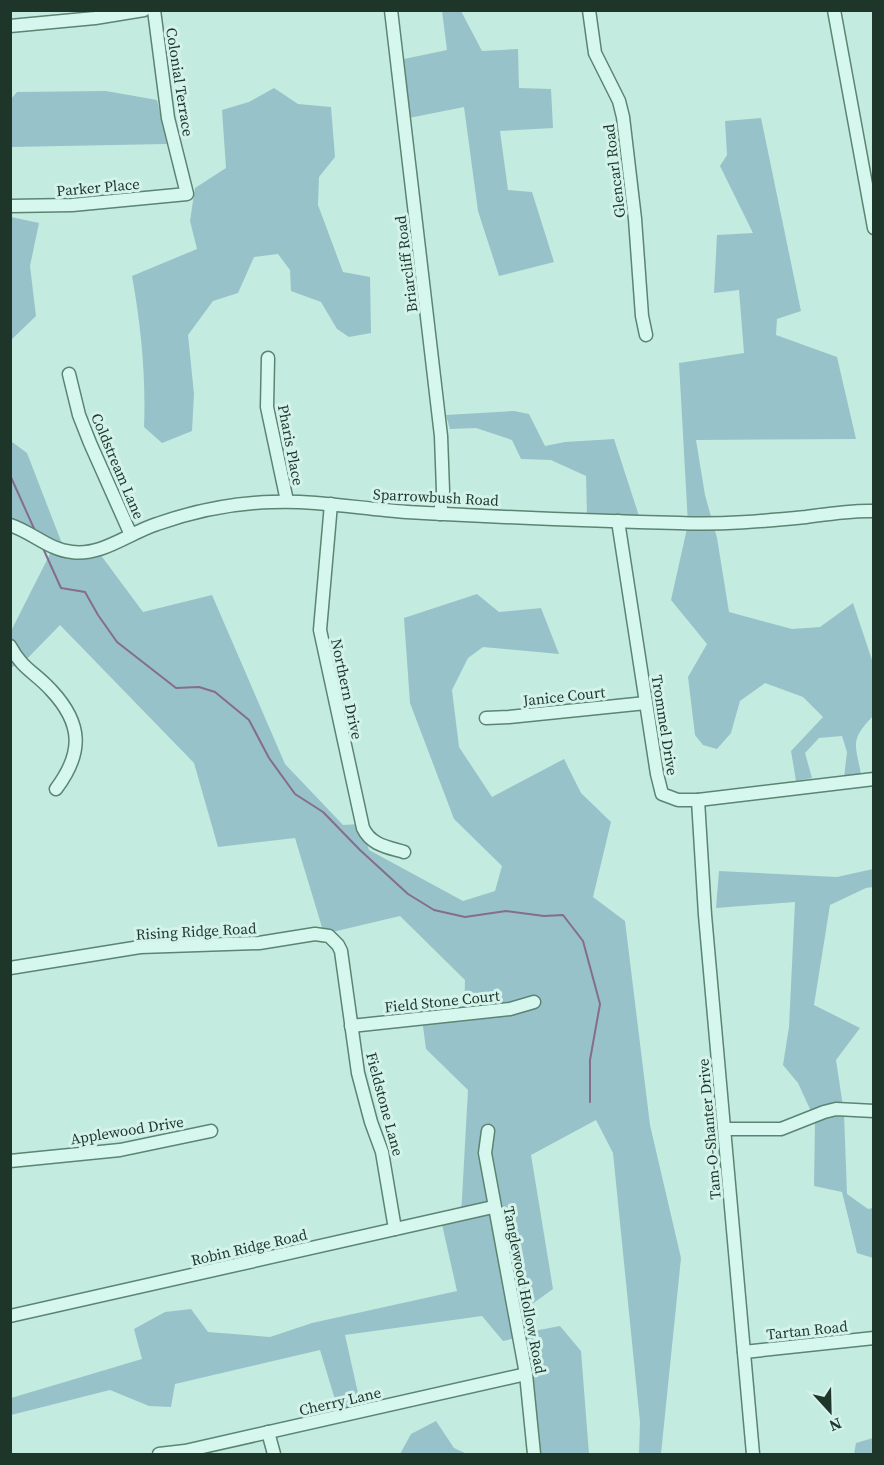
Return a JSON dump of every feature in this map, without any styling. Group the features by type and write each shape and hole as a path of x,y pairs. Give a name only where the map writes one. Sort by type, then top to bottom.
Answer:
{"street":[{"path":"10,26 144,10"},
{"name":"Colonial Terrace","path":"154,10 168,118 187,194"},
{"name":"Briarcliff Road","path":"391,10 441,436 443,491 440,514"},
{"name":"Glencarl Road","path":"589,10 595,54 619,101 623,117 642,316 646,334"},
{"path":"834,10 873,228"},
{"name":"Parker Place","path":"10,206 72,205 187,194"},
{"name":"Pharis Place","path":"268,358 266,385 268,416 287,501"},
{"name":"Coldstream Lane","path":"69,374 79,415 131,534"},
{"name":"Sparrowbush Road","path":"10,525 32,534 45,543 69,552 87,552 100,549 154,525 203,510 254,502 287,501 440,514 680,524 745,523 873,511"},
{"name":"Northern Drive","path":"331,504 320,630 327,667 363,828 366,835 376,843 404,852"},
{"name":"Trommel Drive","path":"618,520 662,794 678,800 698,800 873,779"},
{"path":"10,646 23,665 51,690 72,721 76,746 75,757 66,776 56,789"},
{"name":"Janice Court","path":"486,718 646,703"},
{"name":"Tam-O-Shanter Drive","path":"698,800 705,915 753,1455"},
{"name":"Rising Ridge Road","path":"10,968 140,947 259,943 315,934 328,936 341,951"},
{"name":"Fieldstone Lane","path":"341,951 358,1073 387,1173 395,1229"},
{"name":"Field Stone Court","path":"351,1026 510,1009 534,1002"},
{"path":"725,1129 781,1129 824,1112 842,1109 868,1111"},
{"name":"Applewood Drive","path":"10,1161 120,1150 211,1131"},
{"name":"Tanglewood Hollow Road","path":"488,1131 485,1153 493,1207 526,1374 534,1455"},
{"name":"Robin Ridge Road","path":"10,1316 493,1207"},
{"name":"Tartan Road","path":"744,1352 873,1338"},
{"name":"Cherry Lane","path":"159,1455 526,1374"},
{"path":"268,1432 274,1455"}],"shaded area":[{"path":"442,11 461,11 482,51 518,49 519,88 551,89 553,128 500,131 508,190 532,192 554,262 499,276 478,211 464,107 409,118 404,59 447,50"},
{"path":"274,88 298,104 331,107 335,157 319,177 318,205 343,272 370,277 371,333 349,337 337,329 321,302 291,291 290,270 278,254 254,257 238,293 213,301 188,335 194,394 192,431 162,443 144,427 142,351 132,276 197,249 190,221 195,188 226,168 222,110 249,102"},
{"path":"106,91 157,100 167,144 11,147 11,99 17,92"},
{"path":"761,118 801,311 777,319 776,335 837,357 856,439 696,440 705,495 717,538 729,612 792,629 820,627 853,603 874,666 873,716 861,731 856,742 861,774 844,778 847,752 842,736 819,738 805,753 812,778 796,781 791,751 823,717 803,697 765,683 740,701 731,733 717,749 703,745 695,735 688,677 707,644 671,600 688,524 679,363 744,353 739,290 714,293 717,235 753,233 720,166 727,155 725,121"},
{"path":"11,217 39,223 30,266 36,316 11,340"},
{"path":"514,411 529,414 545,446 565,442 614,439 639,516 587,515 586,476 551,460 521,459 512,440 476,428 450,429 446,415"},
{"path":"10,427 12,442 27,453 66,554 97,550 143,612 212,595 285,764 343,825 360,824 369,850 463,901 495,891 502,866 454,819 410,703 404,618 477,594 499,612 541,608 559,654 483,647 468,658 452,690 459,747 492,797 564,759 581,793 611,822 593,897 625,921 650,1125 681,1258 661,1454 639,1454 640,1422 613,1153 596,1120 531,1155 553,1289 528,1307 534,1331 560,1326 581,1351 589,1454 533,1454 516,1338 503,1341 482,1316 345,1335 362,1411 340,1416 320,1350 175,1384 171,1407 149,1406 110,1390 11,1415 11,1398 142,1359 134,1329 165,1312 191,1309 208,1332 270,1337 312,1323 457,1291 441,1220 461,1216 468,1090 426,1049 422,1019 464,1016 465,980 400,916 324,934 295,838 218,847 194,763 60,625 21,665 11,667 11,631 51,552 11,532"},
{"path":"873,869 873,887 830,905 814,1005 860,1028 836,1060 844,1113 847,1194 868,1209 873,1208 873,1258 857,1253 842,1192 814,1186 815,1120 798,1083 783,1065 789,1027 795,902 716,908 719,871 837,877"},
{"path":"436,1421 454,1448 467,1454 400,1454 411,1434"},
{"path":"873,1438 873,1454 854,1454 856,1443"}],"waterway":[{"path":"10,475 36,533"},
{"path":"42,546 61,588 85,592 117,642 176,688 199,687 215,692 249,720 269,758 295,794 323,812 408,894 434,910 465,917 506,911 544,916 563,915 583,941 600,1004 590,1060 590,1102"}]}
